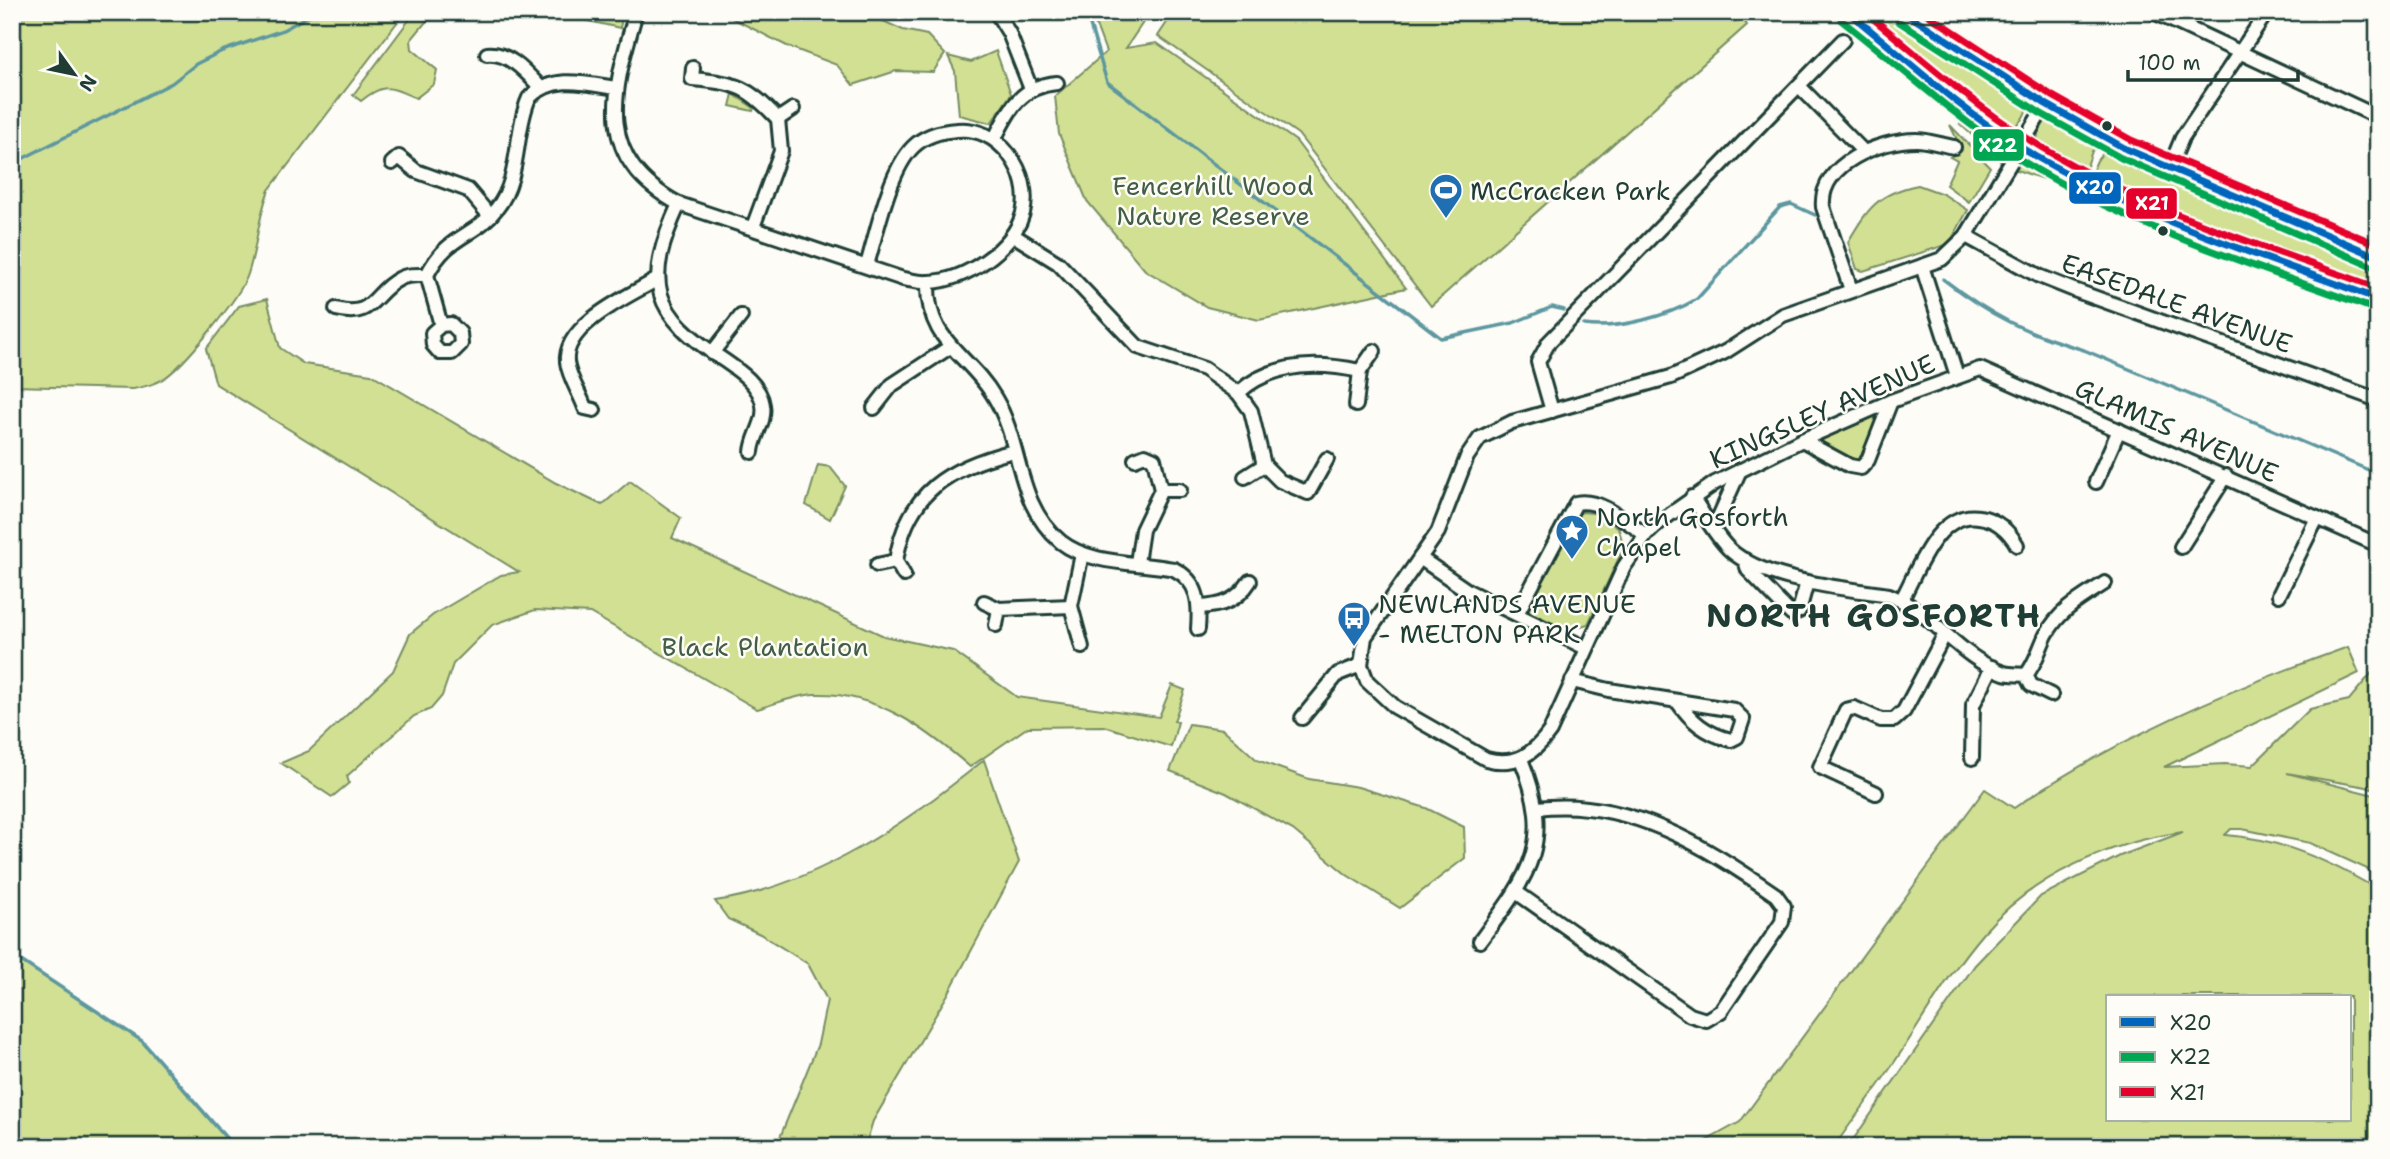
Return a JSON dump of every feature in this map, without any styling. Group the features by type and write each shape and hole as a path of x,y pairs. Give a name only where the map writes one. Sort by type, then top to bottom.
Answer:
{"main road":[{"path":"1848,12 2019,146 2096,189 2168,222 2378,299"},
{"path":"1904,12 2046,104 2126,149 2378,257"}],"street":[{"path":"636,12 615,88 616,125 628,158 649,184 678,204 903,279 928,282 947,280 970,270 1013,234 1023,212 1023,183 1013,159 995,138 968,129 939,132 914,146 898,169 867,265"},
{"path":"996,12 1009,33 1031,89"},
{"path":"2154,12 2378,117"},
{"path":"2175,155 2182,138 2267,12"},
{"path":"1552,411 1540,374 1541,352 1843,40"},
{"path":"487,54 496,53 516,63 540,87"},
{"path":"691,77 744,88 778,120 781,151 753,227"},
{"path":"441,325 427,275 441,251 490,216 505,196 529,98 540,87 560,81 615,88"},
{"path":"995,138 1019,97 1031,89 1057,83"},
{"path":"1800,86 1864,152"},
{"path":"1480,941 1516,892 1529,869 1536,841 1537,808 1521,759 1499,763 1465,750 1378,693 1367,681 1361,665 1365,637 1420,558 1446,515 1467,457 1480,438 1492,429 1632,390 1698,366 1783,315 1952,253 1966,236 2046,104"},
{"path":"778,120 793,109"},
{"path":"1851,290 1822,195 1827,182 1864,152 1887,144 1916,140 1954,147"},
{"path":"397,156 416,171 468,190 490,216"},
{"path":"678,204 657,257 656,281 679,325 747,378 763,405 762,423 749,447"},
{"path":"1013,234 1058,264 1138,347 1204,369 1238,393 1251,411 1264,465 1280,481 1308,493 1326,459"},
{"name":"EASEDALE AVENUE","path":"1966,236 2039,276 2074,290 2378,400"},
{"path":"1922,266 1957,376"},
{"path":"336,309 349,313 364,309 400,278 427,275"},
{"path":"584,410 568,370 567,350 572,338 582,327 656,281"},
{"path":"928,282 930,314 950,347 982,378 1005,418 1023,488 1034,510 1062,543 1082,554 1162,566 1185,575 1192,583 1199,607 1198,629"},
{"path":"712,353 741,316"},
{"path":"874,408 892,385 950,347"},
{"path":"1356,405 1360,371 1374,351"},
{"path":"1238,393 1259,377 1311,364 1360,371"},
{"name":"GLAMIS AVENUE","path":"1957,376 1980,369 1996,374 2378,545"},
{"name":"KINGSLEY AVENUE","path":"1521,759 1531,754 1550,731 1624,567 1646,535 1692,497 1740,470 1891,401 1957,376"},
{"path":"1802,440 1850,466 1861,468 1868,460 1891,401"},
{"path":"2096,482 2119,430"},
{"path":"904,575 896,561 899,540 910,514 926,493 963,467 1014,452"},
{"path":"1135,459 1145,455 1154,459 1161,490 1142,530 1138,563"},
{"path":"1245,477 1264,465"},
{"path":"1714,528 1740,470"},
{"path":"2181,547 2226,477"},
{"path":"1161,490 1180,490"},
{"path":"1692,497 1728,547 1745,560 1807,582 1889,594 1902,599 1992,667 2004,673 2026,676"},
{"path":"1517,614 1576,503 1587,501 1600,506 1646,535"},
{"path":"1902,599 1933,542 1955,520 1971,516 1989,518 2005,529 2017,545"},
{"path":"2279,595 2317,518"},
{"path":"1082,554 1071,606 1082,647"},
{"path":"1420,558 1468,591 1586,649"},
{"path":"1745,560 1748,570 1791,614 1798,611 1807,582"},
{"path":"877,565 896,561"},
{"path":"1199,607 1214,606 1234,599 1250,581"},
{"path":"2026,676 2036,661 2046,635 2066,609 2081,596 2105,583"},
{"path":"984,602 999,609 1071,606"},
{"path":"996,625 999,609"},
{"path":"1876,793 1820,767 1846,710 1854,708 1881,720 1894,720 1904,711 1945,634"},
{"path":"1303,718 1338,674 1361,665"},
{"path":"1972,758 1973,705 1992,667"},
{"path":"2026,676 2031,685 2051,695"},
{"path":"1572,681 1734,710 1743,719 1741,731 1731,740 1723,738 1691,722 1677,701"},
{"path":"1516,892 1690,1015 1706,1020 1721,1011 1782,922 1784,906 1776,895 1707,848 1677,833 1629,816 1594,809 1558,806 1537,808"}],"green space":[{"path":"12,12 405,12 269,190 248,274 235,298 184,361 163,379 152,384 133,389 12,386"},
{"path":"415,12 434,12 411,40 412,49 437,70 434,84 416,98 387,88 376,91 361,101 353,95"},
{"path":"547,12 623,12 620,28"},
{"path":"720,12 863,12 903,30 927,35 945,54 933,72 896,71 853,85 837,65 787,46"},
{"name":"Fencerhill Wood Nature Reserve","path":"1091,12 1150,12 1126,48 1157,43 1296,141 1406,288 1259,320 1207,307 1145,270 1087,201 1059,134 1055,96 1106,52"},
{"name":"McCracken Park","path":"1174,12 1397,12 1404,17 1409,12 1737,12 1747,25 1431,306 1298,134 1158,36"},
{"path":"1878,12 1889,12 2021,97 2026,111 2022,120 2013,126 1999,125 1870,22"},
{"path":"1862,33 1962,114 1957,120 1858,38"},
{"path":"996,51 1011,94 991,123 959,115 955,71 948,56 971,62"},
{"path":"733,94 754,108 753,111 730,106"},
{"path":"1967,118 2004,146 2005,155 2001,162 1960,124"},
{"path":"2047,120 2058,120 2102,143 2092,151 2084,175 2042,153 2036,144 2040,125"},
{"path":"1950,125 1990,167 1969,202 1946,185 1957,161 1950,157 1962,150"},
{"path":"2111,148 2378,263 2378,293 2191,225 2093,180 2097,161"},
{"path":"2026,159 2078,188 2077,191 2011,168 2019,160"},
{"path":"1918,185 1943,194 1968,210 1949,244 1863,271 1857,269 1848,242 1868,211 1893,192"},
{"path":"2088,193 2148,226 2147,228 2084,200 2085,194"},
{"path":"2209,245 2378,308 2378,315 2204,251"},
{"name":"Black Plantation","path":"267,299 280,348 304,364 371,374 556,483 602,505 630,481 681,518 672,538 884,636 953,651 1017,697 1159,717 1172,685 1185,690 1174,721 1178,722 1171,747 1104,726 1028,727 970,767 936,739 880,706 838,695 815,694 757,709 590,613 535,610 492,625 453,664 442,696 431,709 414,716 347,776 349,783 332,797 281,763 309,751 393,671 410,634 433,615 501,575 519,572 216,384 206,349 239,306"},
{"path":"1875,414 1877,422 1861,459 1855,462 1823,446 1822,437"},
{"path":"818,465 830,467 845,486 830,519 806,505"},
{"path":"1582,512 1593,513 1618,527 1624,547 1588,624 1564,631 1526,611 1528,598 1570,518"},
{"path":"2348,647 2359,673 2164,767 2225,764 2252,766 2310,709 2349,700 2375,669 2378,658 2378,789 2287,773 2378,796 2378,874 2310,843 2242,829 2231,829 2225,835 2285,846 2324,861 2378,890 2378,1147 1848,1147 1975,965 2041,896 2120,856 2183,832 2100,853 2049,879 2003,913 1983,933 1957,967 1834,1147 1695,1147 1740,1122 1985,789 2014,808 2134,737 2261,680"},
{"path":"1189,724 1223,729 1257,760 1309,779 1358,787 1426,808 1464,827 1465,858 1400,908 1347,875 1293,830 1226,793 1170,771"},
{"path":"984,760 1019,862 948,994 873,1121 865,1147 776,1147 818,1044 827,1000 808,964 760,934 728,919 715,901 789,882 824,866 891,828"},
{"path":"12,955 142,1041 234,1147 12,1147"}],"waterway":[{"path":"12,164 172,83 196,64 222,51 283,30 315,12"},
{"path":"1086,12 1107,82 1441,338 1513,323 1552,307 1564,310"},
{"path":"1584,325 1627,323 1657,316 1685,305 1697,299 1780,207 1791,204 1815,215"},
{"path":"1943,279 1977,304 2026,330 2084,350 2378,474"},
{"path":"12,955 142,1041 234,1147"}],"transit line":[{"name":"X20","path":"1848,12 1975,116 2020,147 2062,171 2195,232 2378,299"},
{"name":"X21","path":"1865,12 1983,108 2066,162 2197,222 2378,288"},
{"name":"X20","path":"1904,12 2046,104 2126,149 2378,257"},
{"name":"X21","path":"1924,12 2051,95 2131,140 2378,245"},
{"name":"X22","path":"1841,20 1969,123 2013,155 2055,180 2099,203 2189,242 2374,309"},
{"name":"X22","path":"1898,21 2040,113 2121,158 2374,267"}],"place":[{"name":"McCracken Park","path":"1446,220"},
{"name":"North Gosforth Chapel","path":"1572,561"},
{"name":"NEWLANDS AVENUE - MELTON PARK","path":"1354,648"}],"district":[{"name":"NORTH GOSFORTH","path":"1874,615"}]}
